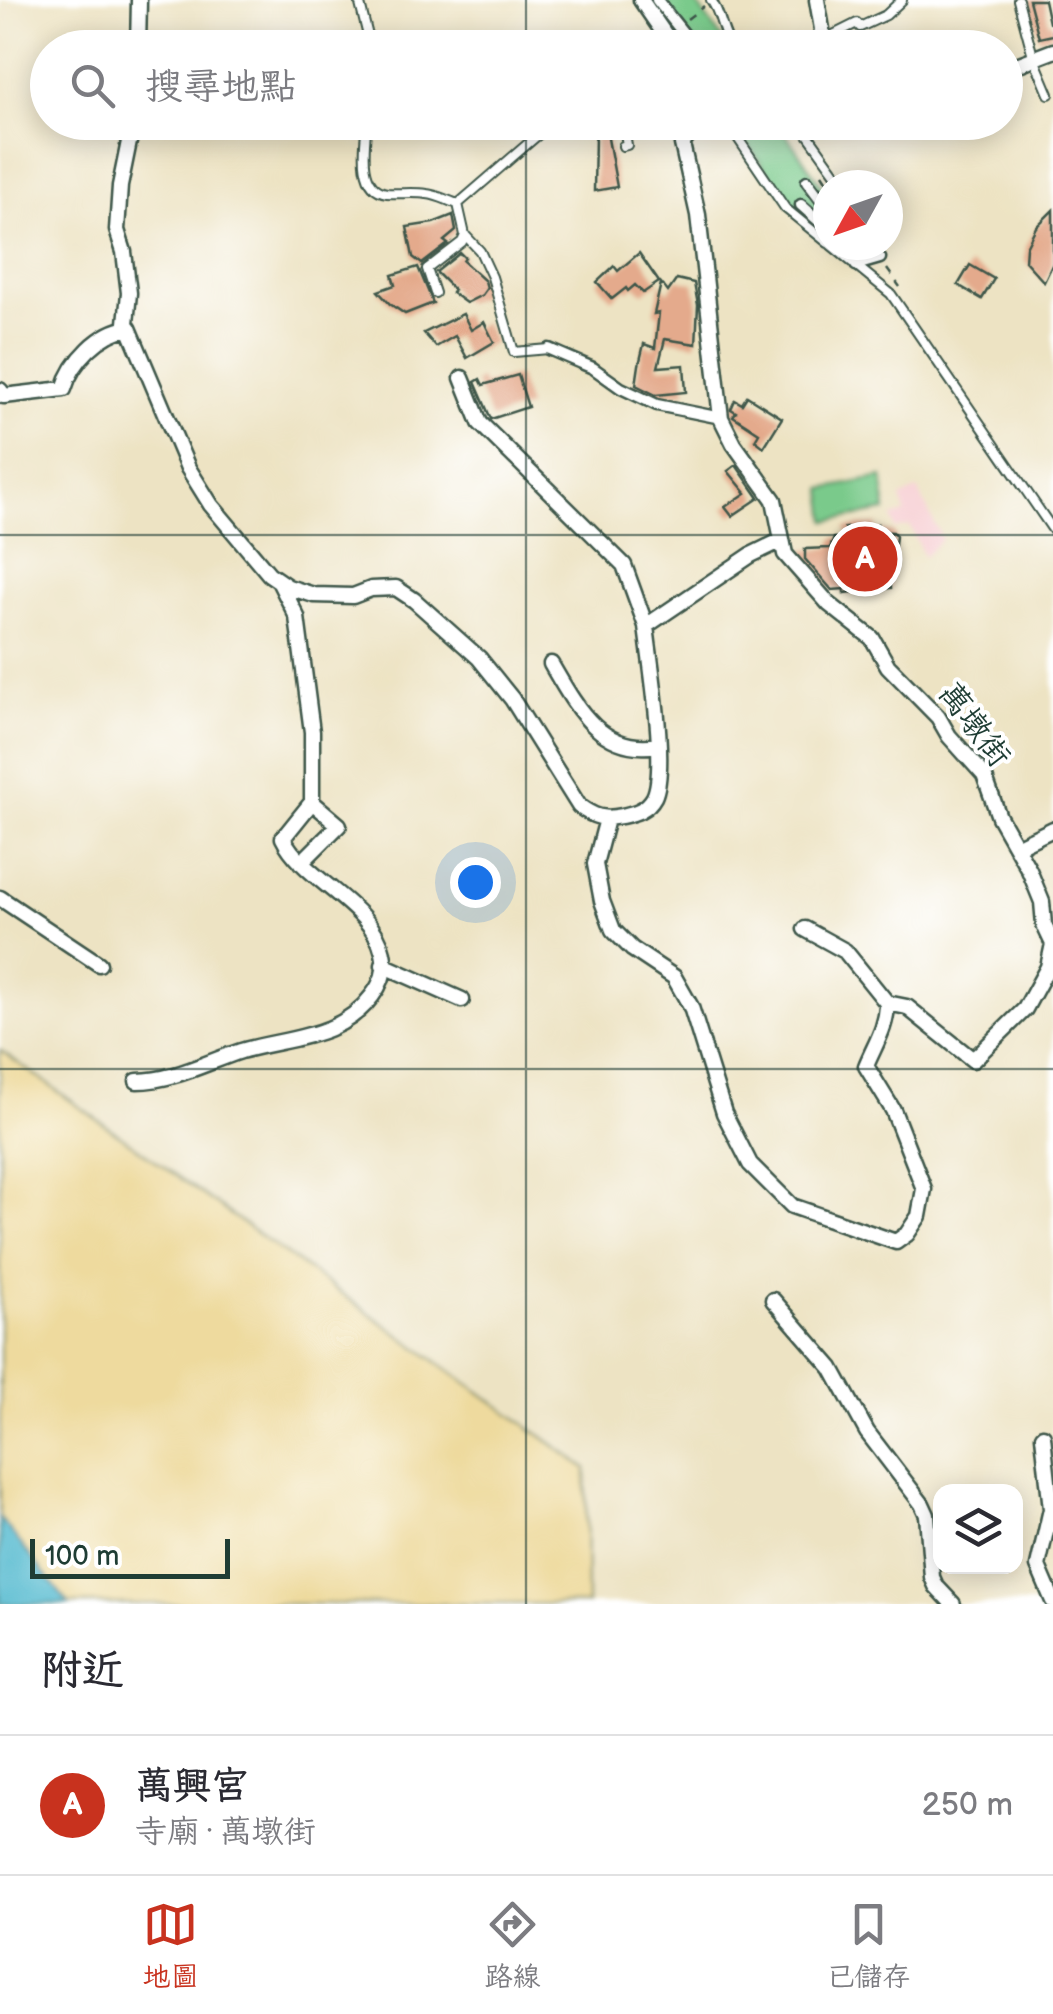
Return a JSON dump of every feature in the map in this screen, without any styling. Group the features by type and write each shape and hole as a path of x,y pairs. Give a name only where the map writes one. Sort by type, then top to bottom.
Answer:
{"street":[{"path":"138,30 139,0"},
{"path":"641,0 662,30"},
{"path":"657,0 681,30"},
{"path":"817,0 822,30"},
{"path":"1023,61 1053,51"},
{"path":"126,323 129,293 117,230 120,186 129,140"},
{"path":"682,144 685,140"},
{"name":"萬墩街","path":"682,144 698,215 721,418 734,444 774,500 785,554 829,604 872,638 888,666 938,717 949,736 984,775 999,818 1042,902 1044,925 1053,944 1048,967 1025,1009 973,1060 907,1007 886,1002"},
{"path":"807,181 813,189"},
{"path":"801,205 813,216"},
{"path":"856,265 873,260"},
{"path":"0,390 4,396 64,388 67,378 96,341 129,328 188,468 241,543 278,580 314,596 352,596 371,589 396,588 479,658 579,806 594,817 607,819 642,811 654,796 658,745 646,626 624,565 480,423 462,378"},
{"path":"549,349 593,368 621,388 657,405 721,418"},
{"path":"646,626 751,555 782,540"},
{"path":"137,1081 155,1081 246,1050 328,1032 354,1016 383,981 383,951 366,923 292,857 283,838 312,802 312,732 297,617 278,580"},
{"path":"551,664 586,722 620,743 644,748 658,745"},
{"path":"301,864 339,825 312,802"},
{"path":"607,819 596,864 602,901 613,930 632,949 674,977 691,1008 724,1113 750,1164 792,1206 896,1242 919,1216 924,1189 893,1110 866,1066 882,1034 886,1002 845,951 805,929"},
{"path":"1016,848 1053,828"},
{"path":"0,898 99,964"},
{"path":"383,966 462,1000"},
{"path":"773,1300 832,1368 867,1432 922,1504 928,1516 932,1577 953,1604"},
{"path":"1043,1436 1052,1509 1038,1566 1053,1602"}],"lane":[{"path":"358,0 366,30"},
{"path":"839,30 857,23 860,27 886,15 902,0"},
{"path":"1018,0 1033,56 1049,94"},
{"path":"708,3 719,12 721,30"},
{"path":"365,140 364,157 369,180 376,189 384,193 432,194 458,204"},
{"path":"458,204 533,140"},
{"path":"623,146 628,145 627,140"},
{"path":"681,140 682,144"},
{"path":"739,140 785,208 813,231"},
{"path":"812,140 833,170"},
{"path":"458,204 465,235 480,252 492,278 514,352 549,349"},
{"path":"434,294 427,269 462,242 465,235"},
{"path":"850,260 891,294 1053,530"}],"path":[{"path":"678,26 708,3"}],"shaded area":[{"path":"918,489 942,539 924,557 910,526 895,529 892,517 905,513 900,498"}],"green space":[{"path":"648,0 694,0 716,30 670,30"},
{"path":"745,140 790,140 813,173 813,223 790,205"},
{"path":"883,477 886,511 827,521 823,489"}],"sand":[{"path":"0,1050 586,1468 587,1604 0,1604"}],"water":[{"path":"0,1518 69,1604 0,1604"}],"building":[{"path":"1029,0 1044,0 1049,23 1053,22 1053,35 1039,38"},
{"path":"595,140 608,140 617,187 594,191"},
{"path":"1053,210 1053,263 1044,282 1025,261 1026,247 1036,227"},
{"path":"453,215 456,231 444,241 448,244 422,264 413,257 407,227"},
{"path":"460,253 487,288 466,303 452,293 454,290 436,272"},
{"path":"639,253 659,282 643,293 635,285 628,291 626,288 612,299 597,282 614,266 618,271"},
{"path":"970,265 994,279 982,299 958,285"},
{"path":"418,267 433,303 405,314 378,291 395,285 392,275"},
{"path":"677,279 694,283 698,305 696,344 665,339 658,367 684,365 686,392 656,395 636,385 639,365 644,344 655,348 659,313 654,314 661,283 668,292"},
{"path":"463,314 471,330 484,322 494,342 467,358 455,336 436,347 424,333"},
{"path":"518,375 528,407 491,419 475,382 480,379 483,385"},
{"path":"747,396 782,418 764,447 755,440 759,433 733,416 735,400 742,404"},
{"path":"736,465 759,498 732,516 725,507 746,493 728,471"},
{"path":"877,524 875,531 893,532 896,536 894,554 888,554 891,588 844,593 844,589 832,590 805,559 805,549 830,548 834,538 851,537 845,528"}],"place":[{"name":"萬興宮","path":"865,559"}]}
